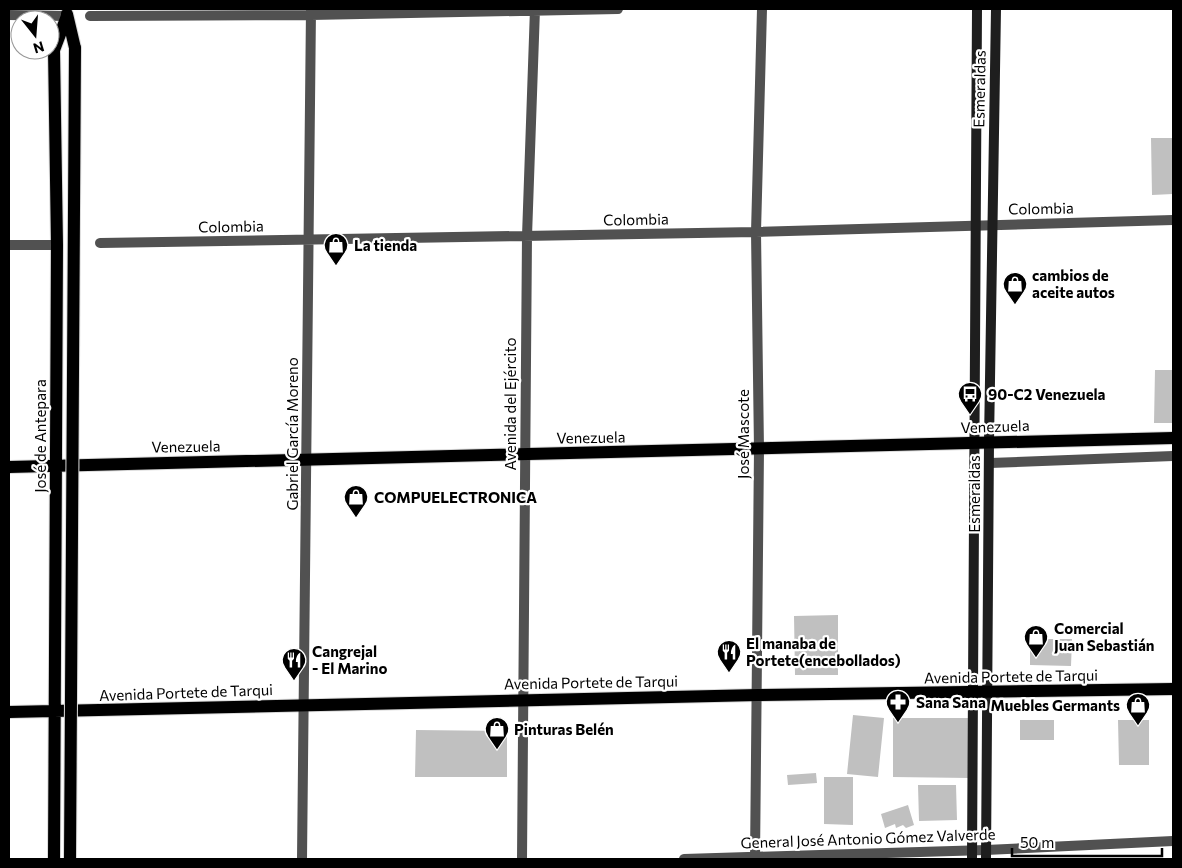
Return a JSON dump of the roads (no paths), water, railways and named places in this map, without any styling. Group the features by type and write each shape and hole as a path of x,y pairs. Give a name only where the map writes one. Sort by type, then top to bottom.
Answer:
{"main road":[{"name":"Esmeraldas","path":"977,9 975,443 979,693 986,855"},
{"name":"Esmeraldas","path":"972,855 990,463 991,224 996,9"},
{"path":"67,12 75,48 70,859"},
{"name":"José de Antepara","path":"54,859 57,245 54,50 67,12"},
{"name":"Venezuela","path":"9,467 1173,438"},
{"name":"Avenida Portete de Tarqui","path":"9,712 758,695 1173,689"}],"street":[{"path":"90,16 618,9"},
{"name":"José Mascote","path":"755,858 759,449 756,232 762,9"},
{"name":"Avenida del Ejército","path":"522,859 527,236 534,10"},
{"path":"9,15 67,12"},
{"name":"Gabriel García Moreno","path":"302,859 311,12"},
{"name":"Colombia","path":"100,242 756,232 1173,220"},
{"path":"9,245 57,245"},
{"path":"990,463 1173,456"},
{"name":"General José Antonio Gómez Valverde","path":"684,859 986,855 1173,841"}],"place":[{"name":"La tienda","path":"336,266"},
{"name":"cambios de aceite autos","path":"1015,305"},
{"name":"90-C2 Venezuela","path":"970,415"},
{"name":"COMPUELECTRONICA","path":"356,518"},
{"name":"Comercial Juan Sebastián","path":"1036,658"},
{"name":"El manaba de Portete(encebollados)","path":"729,673"},
{"name":"Cangrejal - El Marino","path":"294,681"},
{"name":"Sana Sana","path":"898,723"},
{"name":"Muebles Germants","path":"1138,726"},
{"name":"Pinturas Belén","path":"497,750"}]}
